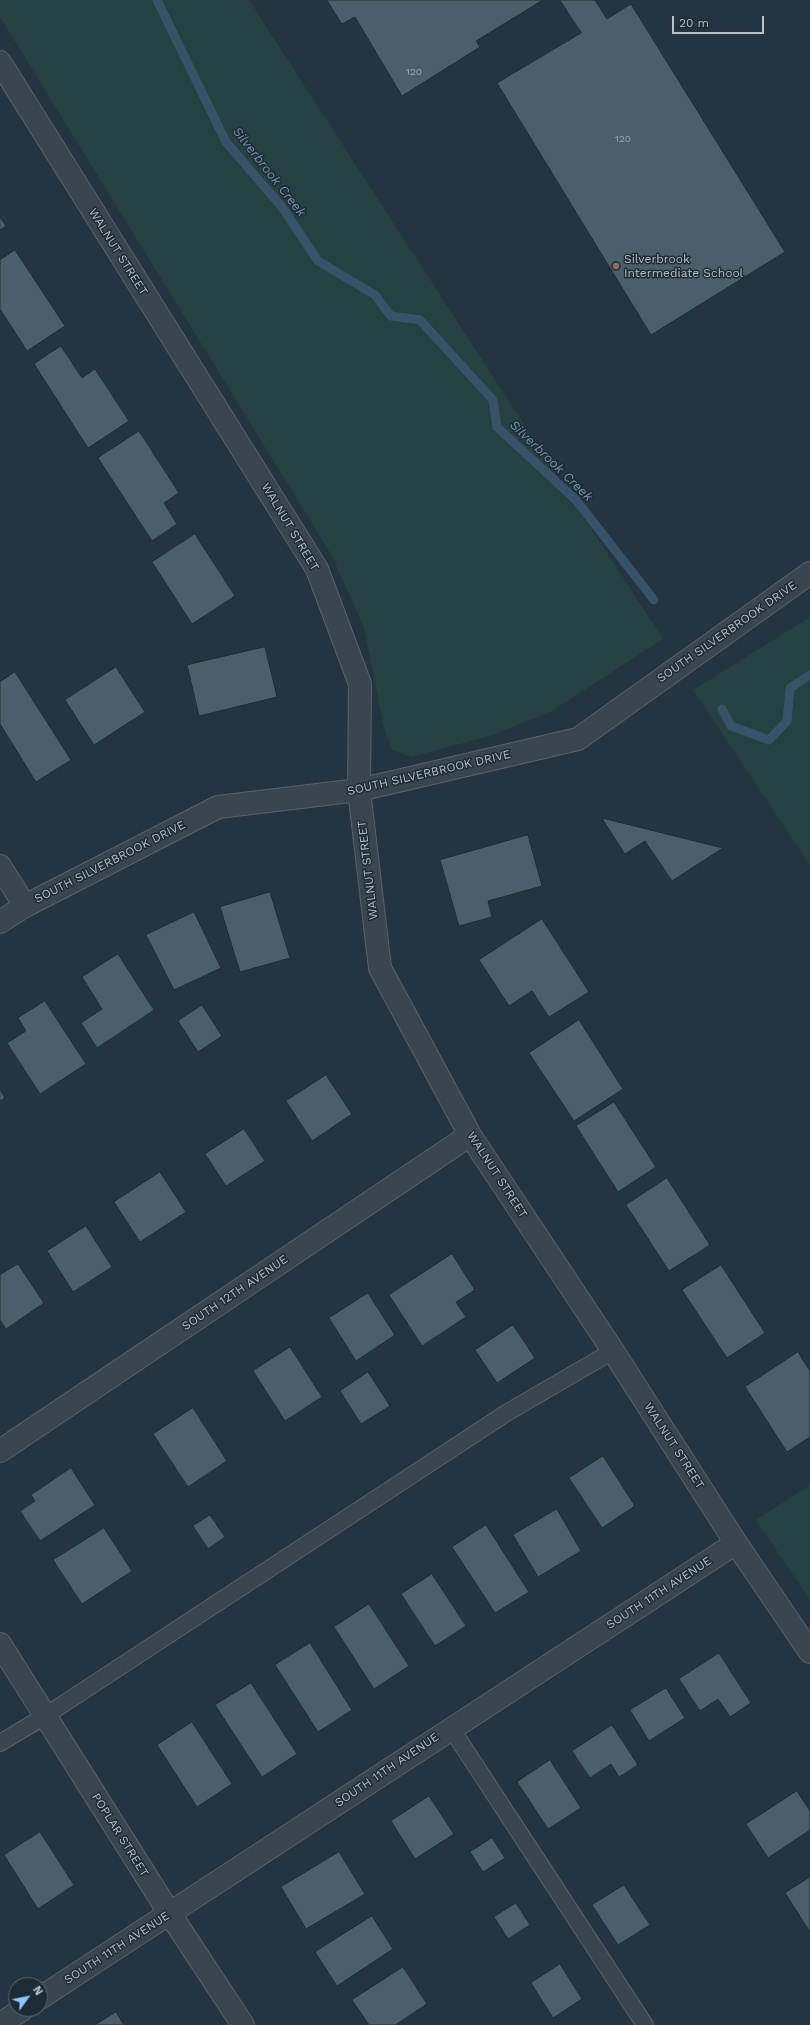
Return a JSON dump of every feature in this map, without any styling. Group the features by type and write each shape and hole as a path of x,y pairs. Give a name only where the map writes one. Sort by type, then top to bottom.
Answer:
{"street":[{"name":"WALNUT STREET","path":"0,62 317,570 360,684 359,790 380,968 470,1136 613,1351 736,1543 810,1652"},
{"name":"SOUTH SILVERBROOK DRIVE","path":"0,922 25,906 218,807 359,790 578,739 810,573"},
{"path":"0,866 25,906"},
{"name":"SOUTH 12TH AVENUE","path":"0,1451 470,1136"},
{"name":"SOUTH 11TH AVENUE","path":"48,1993 736,1543"},
{"name":"POPLAR STREET","path":"0,1644 170,1914 243,2025"},
{"path":"0,2024 11,2017"}],"lane":[{"path":"0,1743 45,1716 508,1412 613,1351"},
{"path":"451,1728 644,2025"}],"green space":[{"path":"0,0 249,0 663,639 552,711 493,735 412,757 392,750 384,728 364,628 332,556 0,17"},
{"path":"810,617 810,865 693,690"},
{"path":"810,1485 810,1600 756,1520"}],"building":[{"path":"327,0 543,0 476,41 480,47 402,96 355,17 342,24"},
{"path":"560,0 595,0 607,19 631,4 785,252 651,335 497,83 581,33"},
{"path":"0,217 6,226 0,230"},
{"path":"15,250 65,326 27,351 0,309 0,260"},
{"path":"61,346 82,378 95,369 129,421 88,448 34,364"},
{"path":"139,431 179,493 164,503 177,524 152,541 98,458"},
{"path":"195,534 235,596 192,624 152,562"},
{"path":"265,647 277,697 199,716 187,665"},
{"path":"116,667 145,712 94,745 65,700"},
{"path":"15,672 71,760 36,782 0,724 0,682"},
{"path":"602,818 723,848 672,881 645,841 625,854"},
{"path":"528,835 542,886 488,901 492,917 459,926 440,860"},
{"path":"270,892 290,958 240,972 220,907"},
{"path":"194,912 221,968 174,990 146,935"},
{"path":"542,919 589,992 549,1017 532,991 509,1006 479,960"},
{"path":"118,954 154,1010 97,1048 81,1023 102,1009 82,977"},
{"path":"45,1001 86,1064 40,1094 7,1043 26,1031 18,1018"},
{"path":"202,1005 222,1036 198,1052 178,1021"},
{"path":"579,1020 623,1089 574,1121 529,1053"},
{"path":"326,1075 352,1114 312,1141 286,1101"},
{"path":"0,1089 5,1098 0,1101"},
{"path":"614,1102 656,1167 618,1192 576,1126"},
{"path":"244,1129 265,1161 226,1186 205,1154"},
{"path":"160,1172 186,1212 140,1242 114,1202"},
{"path":"667,1178 710,1245 669,1271 626,1205"},
{"path":"86,1226 112,1267 73,1292 47,1251"},
{"path":"452,1254 475,1290 456,1302 466,1317 422,1346 389,1295"},
{"path":"18,1264 44,1303 6,1329 0,1320 0,1275"},
{"path":"721,1265 765,1333 727,1358 682,1290"},
{"path":"368,1293 395,1335 356,1361 329,1318"},
{"path":"513,1325 535,1358 497,1383 475,1350"},
{"path":"290,1347 322,1397 285,1421 253,1371"},
{"path":"798,1352 810,1371 810,1437 787,1452 745,1387"},
{"path":"368,1372 390,1406 361,1424 340,1391"},
{"path":"193,1408 227,1461 188,1487 153,1434"},
{"path":"603,1456 635,1506 602,1528 569,1478"},
{"path":"71,1468 95,1505 40,1541 20,1511 35,1501 31,1495"},
{"path":"557,1509 581,1551 538,1577 513,1535"},
{"path":"210,1515 225,1537 208,1549 193,1526"},
{"path":"486,1525 529,1592 495,1613 452,1547"},
{"path":"104,1528 132,1571 82,1604 53,1560"},
{"path":"432,1574 466,1626 435,1646 401,1594"},
{"path":"369,1604 409,1666 374,1689 334,1627"},
{"path":"310,1643 352,1710 318,1732 275,1665"},
{"path":"719,1653 751,1703 730,1717 718,1699 700,1711 679,1679"},
{"path":"251,1683 297,1754 262,1777 215,1705"},
{"path":"666,1688 685,1718 649,1741 630,1710"},
{"path":"192,1722 232,1784 197,1807 157,1745"},
{"path":"612,1725 638,1765 619,1777 611,1764 590,1778 572,1751"},
{"path":"550,1760 581,1808 548,1829 517,1782"},
{"path":"797,1791 810,1811 810,1830 768,1858 746,1824"},
{"path":"429,1796 454,1834 415,1859 391,1821"},
{"path":"40,1832 74,1885 38,1909 4,1855"},
{"path":"492,1838 505,1858 483,1872 470,1852"},
{"path":"339,1852 365,1894 306,1929 281,1887"},
{"path":"810,1877 810,1932 785,1893"},
{"path":"624,1885 650,1925 618,1945 592,1905"},
{"path":"516,1903 530,1925 508,1939 494,1917"},
{"path":"372,1916 393,1949 337,1986 315,1952"},
{"path":"560,1964 582,1999 553,2018 531,1983"},
{"path":"403,1967 427,2004 395,2025 369,2025 352,2000"},
{"path":"116,2012 124,2025 95,2025"}],"waterway":[{"name":"Silverbrook Creek","path":"157,0 226,142 282,207 318,261 375,295 391,316 420,320 493,400 497,427 576,500 654,600"},
{"name":"Silverbrook Creek","path":"722,709 731,726 769,740 787,721 790,688 810,675"}],"place":[{"name":"Silverbrook Intermediate School","path":"616,266"}]}
